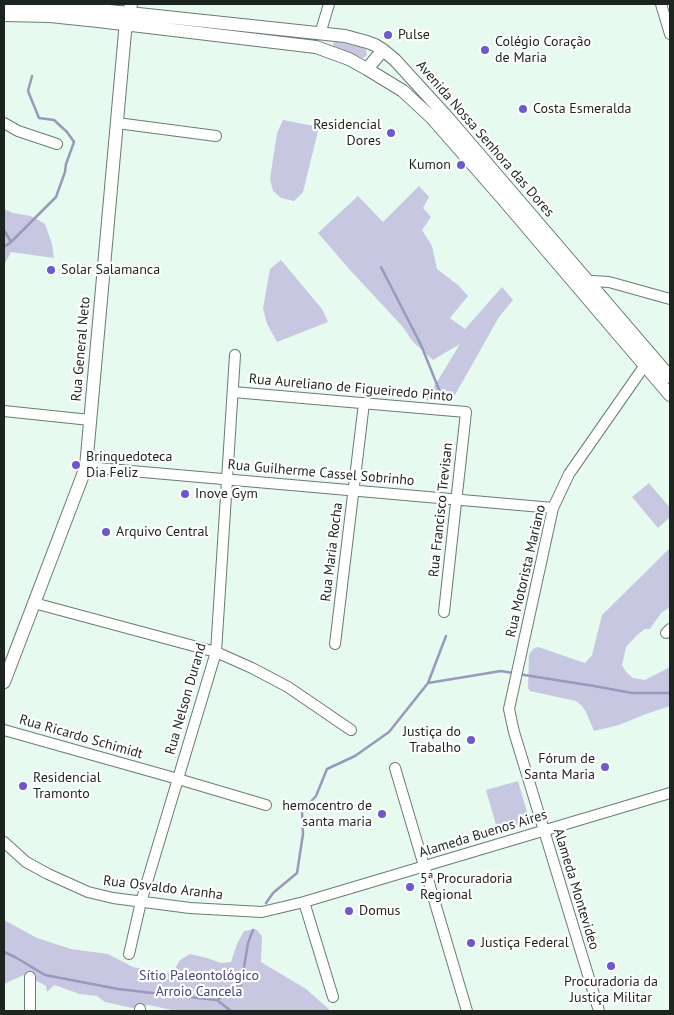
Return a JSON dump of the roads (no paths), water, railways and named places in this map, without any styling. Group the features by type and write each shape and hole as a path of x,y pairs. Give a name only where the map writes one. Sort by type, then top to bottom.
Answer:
{"main road":[{"path":"4,6 48,4 129,14"},
{"name":"Avenida Nossa Senhora das Dores","path":"129,14 345,36 375,45 383,50 407,72 447,116 670,396"},
{"name":"Avenida Nossa Senhora das Dores","path":"129,14 316,47 368,69 403,92 432,118 584,286 670,377"},
{"path":"4,15 129,14"},
{"name":"Rua General Neto","path":"4,682 86,467 117,123 129,14"},
{"path":"368,69 383,50"}],"street":[{"path":"320,34 329,4"},
{"path":"662,4 670,34"},
{"path":"4,123 18,131 58,144"},
{"path":"117,123 216,136"},
{"path":"584,286 594,281 609,282 670,299"},
{"name":"Rua Nelson Durand","path":"129,954 141,902 216,652 235,355"},
{"name":"Rua Motorista Mariano","path":"513,689 553,508 570,474 645,365"},
{"name":"Rua Aureliano de Figueiredo Pinto","path":"233,392 466,412"},
{"name":"Rua Maria Rocha","path":"334,644 364,403"},
{"path":"4,411 90,420"},
{"name":"Rua Francisco Trevisan","path":"444,612 466,412"},
{"name":"Rua Guilherme Cassel Sobrinho","path":"86,467 553,508"},
{"path":"34,603 216,652 288,687 351,730"},
{"name":"Alameda Montevideo","path":"513,689 509,708 510,717 600,1011"},
{"name":"Rua Ricardo Schimidt","path":"4,730 266,805"},
{"path":"395,768 467,1011"},
{"name":"Alameda Buenos Aires","path":"304,902 544,830 669,796"},
{"name":"Rua Osvaldo Aranha","path":"4,842 26,862 48,874 88,892 113,898 190,908 262,912 304,902"},
{"path":"304,902 333,997"},
{"path":"30,977 30,1011"}],"waterway":[{"path":"11,242 56,197 74,142 67,132 54,120 39,118 28,91 32,76"},
{"path":"4,230 11,242 4,247"},
{"path":"381,267 421,345 440,392"},
{"path":"428,683 446,636"},
{"path":"266,903 273,893 297,873 303,834 302,811 316,796 327,769 355,756 389,732 428,683 501,671 513,673"},
{"path":"518,674 632,693 670,693"},
{"path":"217,1000 241,985 248,943 253,930"},
{"path":"4,952 45,975 118,989 217,1000"},
{"path":"217,1000 231,1011"}],"place":[{"name":"Pulse","path":"388,35"},
{"name":"Colégio Coração de Maria","path":"485,50"},
{"name":"Costa Esmeralda","path":"523,109"},
{"name":"Residencial Dores","path":"391,133"},
{"name":"Kumon","path":"461,165"},
{"name":"Solar Salamanca","path":"51,270"},
{"name":"Brinquedoteca Dia Feliz","path":"76,465"},
{"name":"Inove Gym","path":"185,494"},
{"name":"Arquivo Central","path":"106,532"},
{"name":"Justiça do Trabalho","path":"471,740"},
{"name":"Fórum de Santa Maria","path":"605,767"},
{"name":"Residencial Tramonto","path":"23,786"},
{"name":"hemocentro de santa maria","path":"382,814"},
{"name":"5ª Procuradoria Regional","path":"410,887"},
{"name":"Domus","path":"349,911"},
{"name":"Justiça Federal","path":"471,943"},
{"name":"Procuradoria da Justiça Militar","path":"611,966"}],"park label":[{"name":"Sítio Paleontológico Arroio Cancela","path":"199,984"}]}
